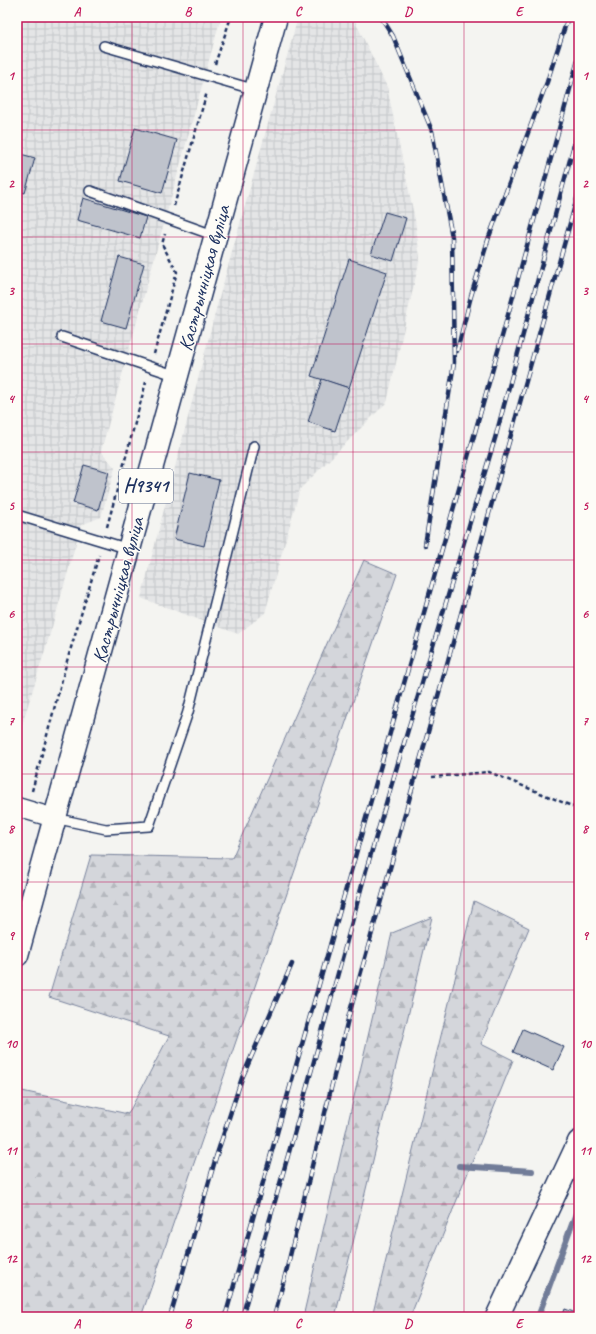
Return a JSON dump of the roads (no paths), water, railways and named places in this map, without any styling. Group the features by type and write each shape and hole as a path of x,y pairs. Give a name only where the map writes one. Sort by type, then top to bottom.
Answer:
{"main road":[{"name":"Кастрычніцкая вуліца","path":"17,955 276,17"},
{"path":"496,1317 579,1142"}],"street":[{"path":"22,808 54,818"}],"lane":[{"path":"104,46 256,90"},
{"path":"90,191 216,236"},
{"path":"62,337 177,376"},
{"path":"54,818 106,829 149,826 188,712 254,446"},
{"path":"17,516 129,549"}],"waterway":[{"path":"459,1166 532,1171"},
{"path":"538,1317 579,1205"}],"railway":[{"path":"381,17 393,36 432,131 452,237 454,363 425,545"},
{"path":"457,351 471,296 489,237 547,82 568,17"},
{"path":"225,1317 503,333 579,56"},
{"path":"242,1317 293,1138 367,867 496,435 579,126"},
{"path":"274,1317 349,1015 579,191"},
{"path":"170,1317 216,1157 242,1078 292,964"}]}
